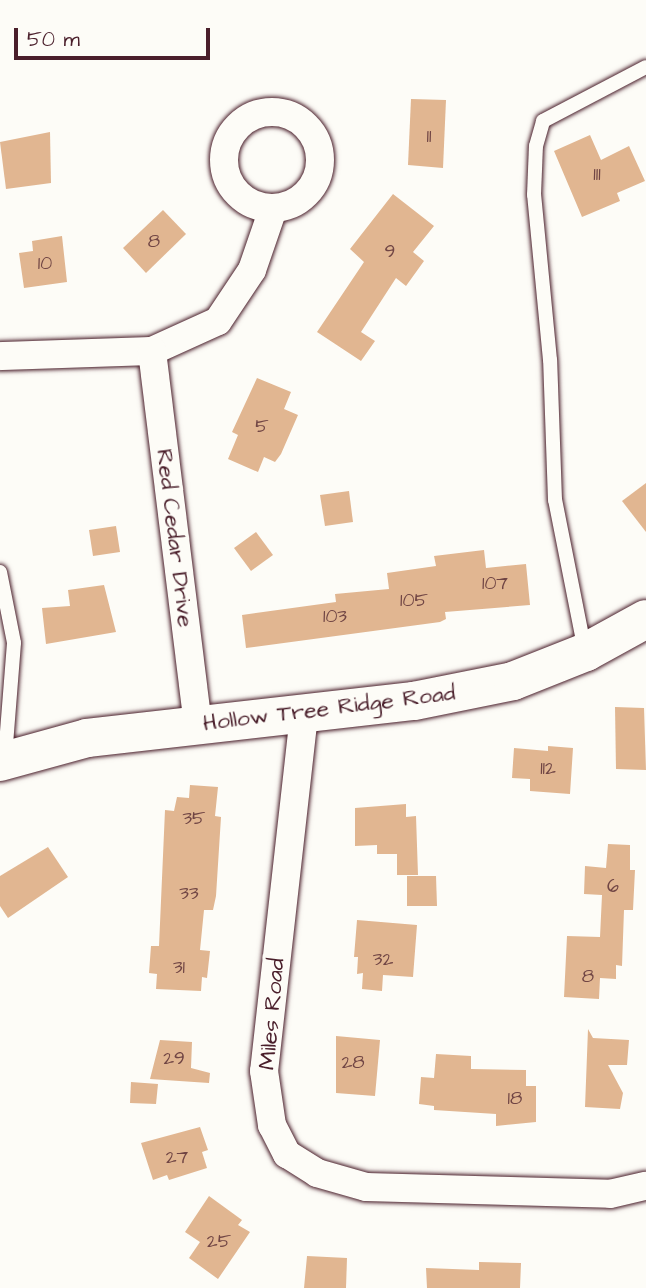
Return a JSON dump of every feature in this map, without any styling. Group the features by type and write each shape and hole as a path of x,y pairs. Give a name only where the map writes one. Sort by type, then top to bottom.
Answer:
{"main road":[{"name":"Hollow Tree Ridge Road","path":"3,761 87,738 414,701 513,681 586,652 646,619"}],"street":[{"path":"0,356 152,351 218,321 252,270 273,209"},
{"name":"Red Cedar Drive","path":"152,351 198,724"},
{"name":"Miles Road","path":"304,715 264,1070 272,1125 287,1154 317,1173 366,1187 610,1194 646,1186"}],"lane":[{"path":"586,652 555,500 550,360 534,195 536,146 543,121 646,67"},
{"path":"0,572 14,643 3,761"}],"building":[{"path":"411,99 446,100 443,168 408,165"},
{"path":"50,132 51,183 6,189 0,142"},
{"path":"590,135 601,160 629,146 645,181 617,193 620,201 582,217 554,151"},
{"path":"393,194 434,226 413,252 424,261 406,286 396,278 361,332 375,341 361,361 317,332 364,262 350,249"},
{"path":"163,210 186,234 146,273 123,248"},
{"path":"62,236 67,282 24,288 19,253 33,251 32,241"},
{"path":"257,378 291,392 284,409 298,415 281,454 275,462 264,457 258,472 228,459 238,435 232,432"},
{"path":"646,483 646,532 622,501"},
{"path":"349,491 353,522 325,526 320,495"},
{"path":"116,526 120,552 93,556 89,530"},
{"path":"256,532 273,555 251,571 234,548"},
{"path":"484,550 486,568 526,564 530,605 445,612 446,619 440,622 246,648 242,615 336,602 335,594 389,589 387,573 436,566 434,556"},
{"path":"104,585 116,632 46,644 42,608 70,606 68,590"},
{"path":"615,707 644,708 646,770 616,769"},
{"path":"548,746 573,748 570,794 530,791 530,779 512,778 514,748 548,751"},
{"path":"190,785 218,787 215,816 221,817 216,896 213,910 204,910 200,950 210,951 207,978 202,977 201,991 156,989 157,974 149,973 151,946 159,946 165,810 174,811 177,797 189,798"},
{"path":"406,804 406,817 416,816 418,875 397,875 397,854 377,854 377,845 355,846 355,808"},
{"path":"608,844 630,845 630,870 635,870 633,910 624,910 622,966 616,965 616,979 600,978 599,999 564,997 567,936 600,937 602,895 584,894 585,866 606,868"},
{"path":"48,847 68,877 8,918 0,906 0,876"},
{"path":"407,876 436,876 437,906 407,906"},
{"path":"357,920 417,925 413,977 383,975 382,991 362,989 363,973 357,974 358,957 354,957"},
{"path":"588,1029 593,1038 629,1040 627,1065 608,1065 623,1093 620,1109 585,1107"},
{"path":"336,1036 380,1040 375,1096 336,1093"},
{"path":"160,1040 192,1042 191,1068 210,1073 209,1083 150,1079"},
{"path":"436,1054 471,1056 471,1069 526,1070 526,1086 536,1086 536,1122 496,1126 496,1114 434,1110 434,1106 419,1104 421,1077 434,1078"},
{"path":"131,1082 158,1084 156,1104 130,1103"},
{"path":"200,1127 208,1150 202,1152 207,1168 169,1180 167,1175 153,1180 141,1143"},
{"path":"209,1196 242,1220 238,1225 250,1232 218,1279 189,1258 200,1242 185,1232"},
{"path":"307,1256 347,1258 346,1288 304,1288"},
{"path":"479,1262 521,1263 520,1288 427,1288 426,1268 479,1270"}]}
